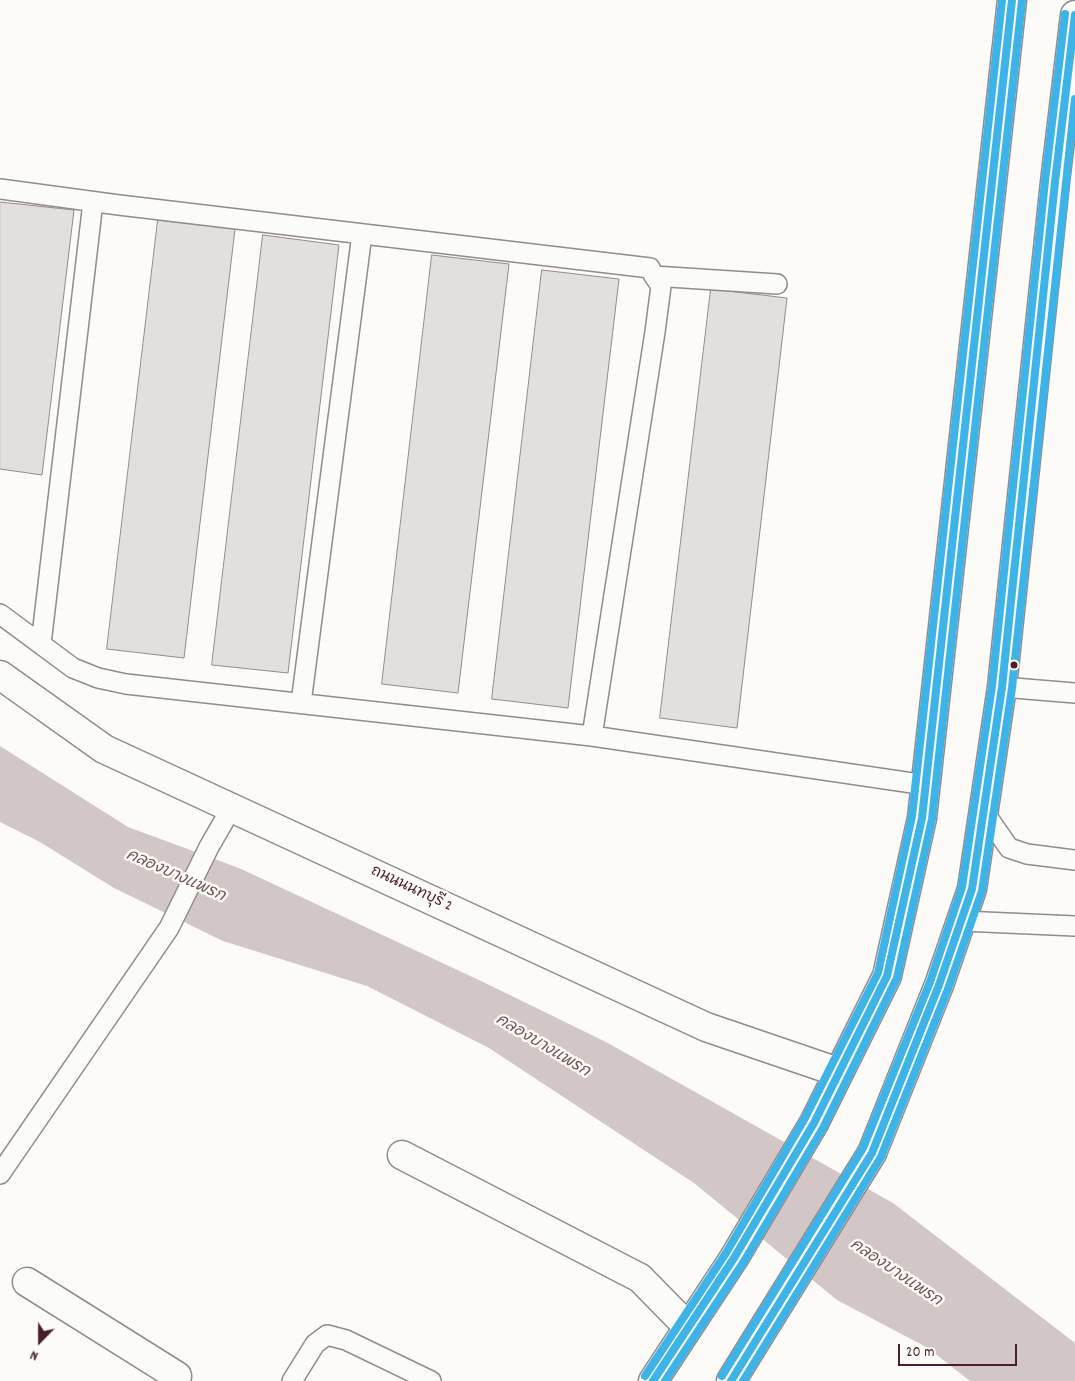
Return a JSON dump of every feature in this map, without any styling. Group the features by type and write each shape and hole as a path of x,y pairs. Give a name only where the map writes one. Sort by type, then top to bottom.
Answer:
{"main road":[{"path":"653,1381 734,1258 814,1123 887,976 922,818 1012,0"},
{"path":"730,1381 786,1294 872,1153 939,985 972,889 1002,687 1055,182 1075,15"},
{"name":"ถนนนนทบุรี 2","path":"0,675 104,749 706,1027 838,1072"},
{"path":"402,1155 640,1278 688,1327"},
{"path":"27,1282 177,1376 174,1381"}],"lane":[{"path":"0,189 93,202 650,268 661,286 656,332 592,736"},
{"path":"41,644 93,202"},
{"path":"301,703 362,234"},
{"path":"654,276 777,284"},
{"path":"0,614 74,668 98,678 126,684 592,736 926,784"},
{"path":"1002,687 1075,694"},
{"path":"0,1174 169,928 209,847 232,807"},
{"path":"984,812 1009,848 1027,854 1075,860"},
{"path":"962,920 1075,926"},
{"path":"292,1381 314,1344 327,1334 346,1340 431,1381"}],"water":[{"name":"คลองบางแพรก","path":"0,746 128,827 239,868 481,981 606,1042 893,1203 1075,1343 1075,1381 970,1381 928,1348 837,1300 694,1183 489,1048 367,986 223,941 114,888 40,842 0,822"}],"building":[{"path":"0,202 74,210 42,475 0,469"},
{"path":"158,220 235,229 184,658 107,649"},
{"path":"263,235 339,245 288,673 212,665"},
{"path":"432,255 509,264 458,693 382,684"},
{"path":"542,270 619,279 568,708 492,699"},
{"path":"711,289 787,298 737,728 660,718"}],"transit line":[{"path":"645,1376 726,1253 805,1118 878,973 912,816 1002,0"},
{"path":"653,1381 734,1258 814,1123 887,976 922,818 1012,0"},
{"path":"665,1381 743,1263 823,1128 897,978 932,819 1022,1"},
{"path":"722,1376 863,1148 930,982 962,887 992,686 1045,181 1065,14"},
{"path":"731,1381 872,1153 939,985 972,889 1002,687 1055,182 1075,15"},
{"path":"743,1381 881,1157 948,989 982,891 1012,688 1075,99"}]}
